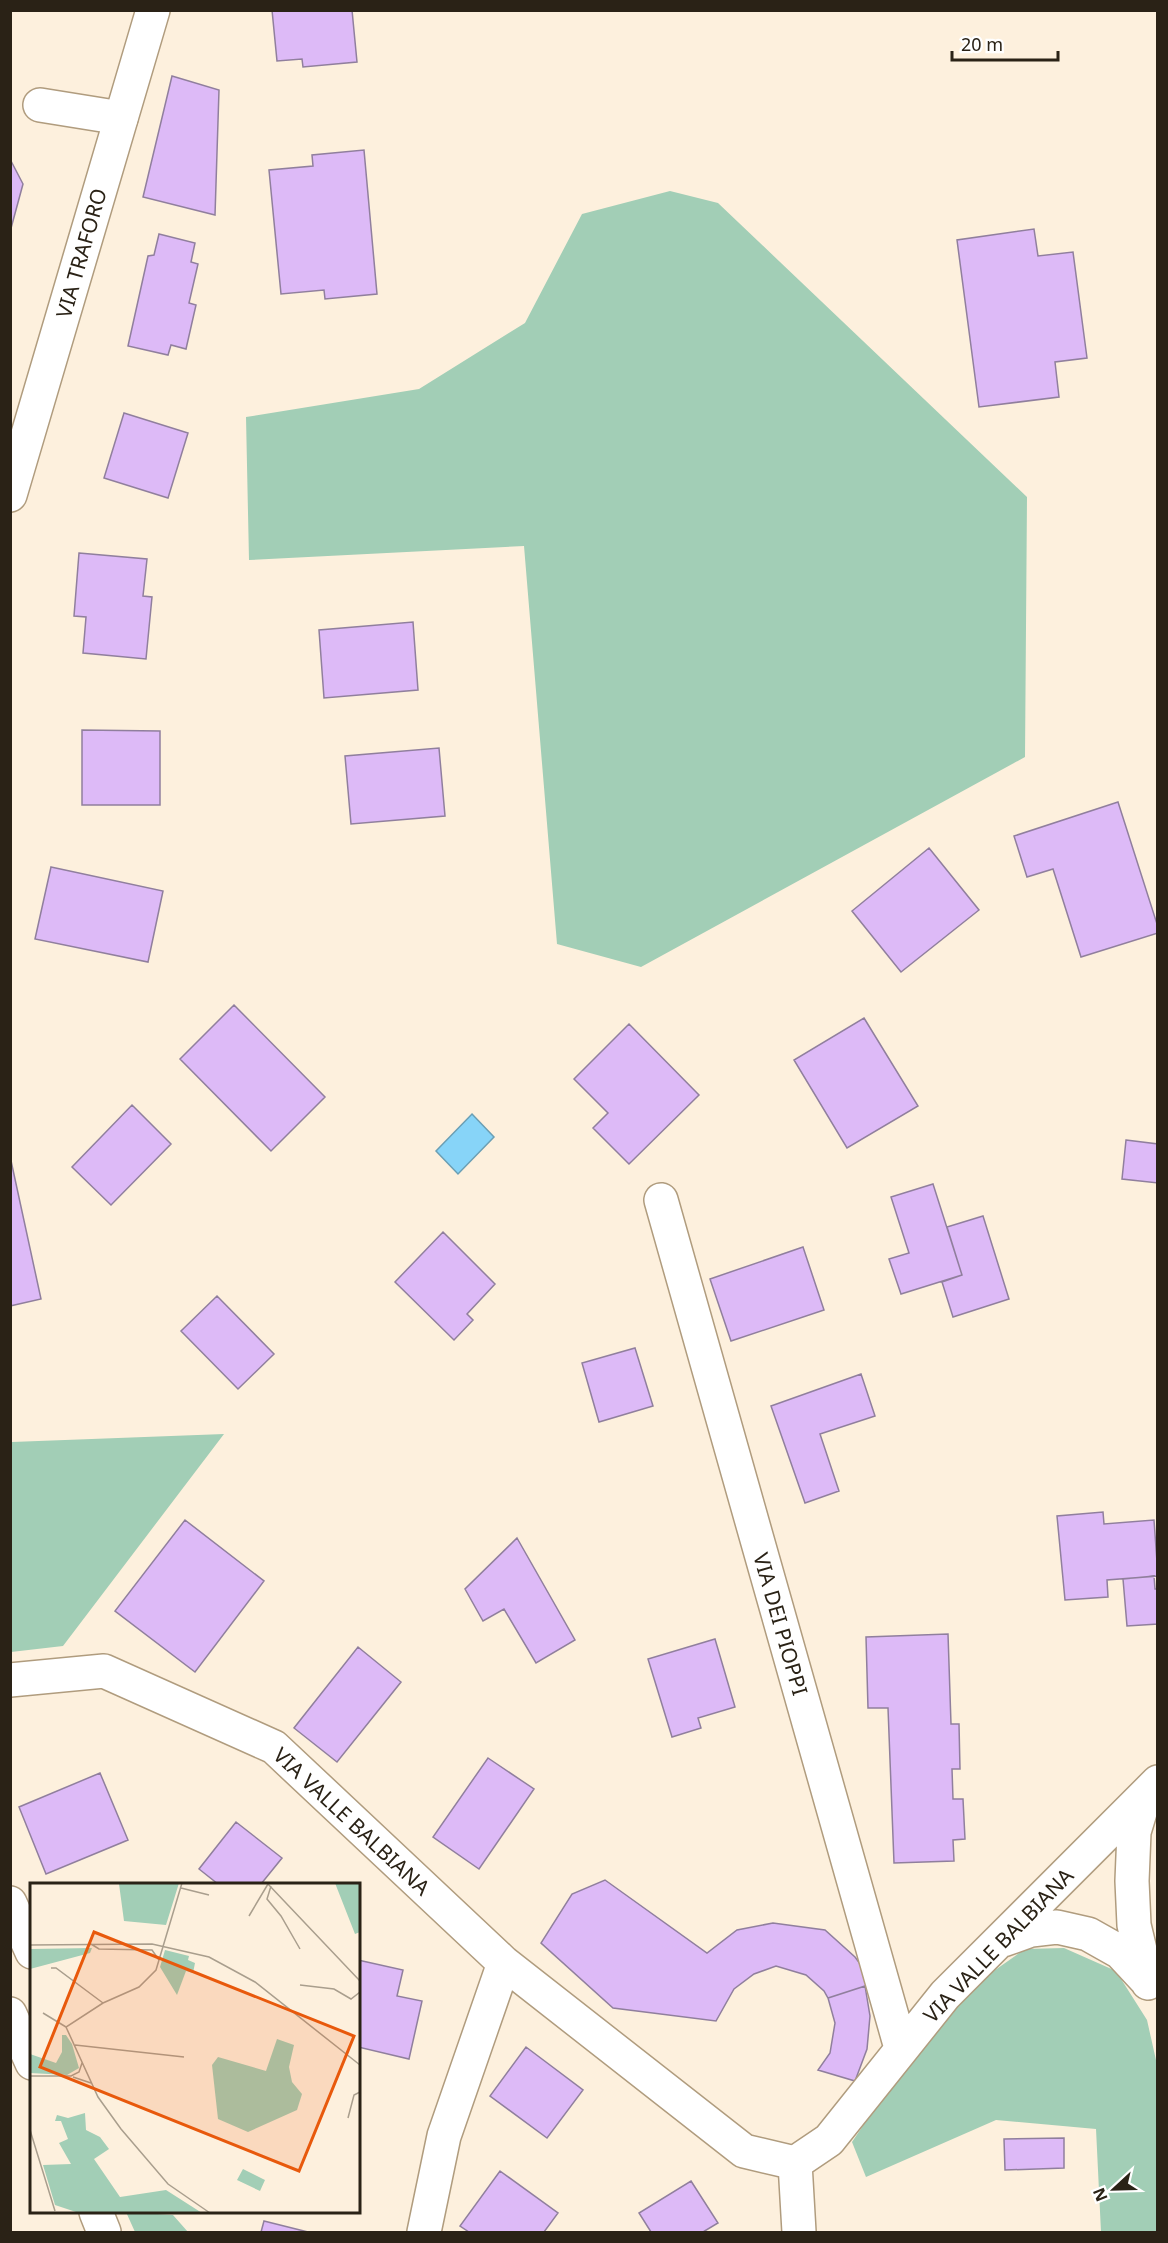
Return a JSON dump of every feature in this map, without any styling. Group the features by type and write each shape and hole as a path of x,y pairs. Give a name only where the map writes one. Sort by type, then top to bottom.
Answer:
{"street":[{"name":"VIA TRAFORO","path":"10,495 153,10"},
{"path":"40,105 121,118"},
{"name":"VIA DEI PIOPPI","path":"661,1200 901,2048"},
{"name":"VIA VALLE BALBIANA","path":"13,1682 104,1671 274,1747 504,1963 744,2151 795,2163 829,2140 901,2048 977,1960 1001,1941 1152,1787"},
{"path":"1152,1787 1134,1832 1132,1881 1134,1925 1153,1992"},
{"path":"10,1902 30,1947"},
{"path":"1001,1941 1031,1930 1057,1927 1088,1934 1120,1952 1153,1992"},
{"path":"424,2232 444,2136 504,1963"},
{"path":"10,2014 30,2059"},
{"path":"795,2163 799,2232"}],"green space":[{"path":"670,191 718,203 1027,497 1025,757 641,967 557,944 524,546 249,560 246,417 419,389 525,323 582,214"},
{"path":"11,1421 12,1442 224,1434 63,1646 11,1652"},
{"path":"1064,1948 1116,1971 1147,2020 1158,2069 1157,2232 1101,2232 1096,2129 996,2120 866,2177 852,2142 902,2068 978,1982 1025,1949"},
{"path":"126,2213 173,2215 188,2232 135,2232"}],"water":[{"path":"472,1114 494,1137 458,1174 436,1151"}],"building":[{"path":"272,10 352,10 357,62 303,67 302,59 277,61"},
{"path":"172,76 219,90 215,215 143,197"},
{"path":"364,150 377,294 325,299 324,290 281,294 269,170 313,166 312,155"},
{"path":"10,159 23,184 10,232"},
{"path":"1034,229 1038,256 1073,252 1087,358 1055,362 1059,397 979,407 957,240"},
{"path":"159,234 195,243 191,262 198,264 189,303 196,305 186,349 171,345 168,355 128,346 148,256 154,255"},
{"path":"124,413 188,433 168,498 104,478"},
{"path":"79,553 147,559 143,596 152,597 146,659 83,653 86,617 74,616"},
{"path":"413,622 418,690 324,698 319,630"},
{"path":"82,730 160,731 160,805 82,805"},
{"path":"439,748 445,816 351,824 345,756"},
{"path":"1118,802 1158,933 1081,957 1053,869 1027,877 1014,836"},
{"path":"929,848 979,910 901,972 852,911"},
{"path":"51,867 163,891 148,962 35,939"},
{"path":"234,1005 325,1097 271,1151 180,1059"},
{"path":"864,1018 918,1106 847,1148 794,1060"},
{"path":"629,1024 699,1095 629,1164 593,1128 608,1113 574,1079"},
{"path":"132,1105 171,1144 111,1205 72,1167"},
{"path":"1126,1140 1158,1144 1158,1183 1122,1179"},
{"path":"10,1156 41,1299 10,1306"},
{"path":"933,1184 962,1275 901,1294 889,1259 909,1253 891,1197"},
{"path":"983,1216 1009,1299 953,1317 942,1282 962,1275 947,1227"},
{"path":"443,1232 495,1284 467,1314 473,1320 454,1340 395,1282"},
{"path":"803,1247 824,1310 731,1341 710,1279"},
{"path":"217,1296 274,1354 238,1389 181,1331"},
{"path":"635,1348 653,1406 599,1422 582,1363"},
{"path":"861,1374 875,1416 820,1434 839,1491 805,1503 771,1406"},
{"path":"1103,1512 1104,1524 1154,1520 1158,1576 1107,1580 1108,1597 1065,1600 1057,1516"},
{"path":"185,1520 264,1581 195,1672 115,1611"},
{"path":"517,1538 575,1640 536,1663 504,1609 483,1621 465,1589"},
{"path":"1154,1576 1155,1589 1158,1589 1158,1624 1127,1626 1123,1579"},
{"path":"948,1634 951,1724 959,1724 960,1769 952,1769 953,1799 963,1799 965,1839 953,1840 954,1861 894,1863 888,1708 868,1708 866,1637"},
{"path":"715,1639 735,1707 698,1718 701,1728 672,1737 648,1659"},
{"path":"358,1647 401,1682 337,1762 294,1728"},
{"path":"488,1758 534,1789 479,1869 433,1837"},
{"path":"100,1773 128,1840 46,1874 19,1807"},
{"path":"236,1822 282,1858 262,1883 217,1883 199,1869"},
{"path":"605,1880 707,1953 737,1930 773,1923 825,1930 855,1957 872,1980 865,1986 828,1998 824,1991 806,1975 776,1966 754,1974 734,1989 716,2021 613,2008 541,1943 572,1894"},
{"path":"360,1960 403,1970 397,1996 422,2001 409,2059 360,2047"},
{"path":"865,1986 870,2016 867,2049 855,2081 818,2070 830,2053 835,2023 828,1998"},
{"path":"526,2047 583,2090 547,2138 490,2096"},
{"path":"1064,2138 1064,2168 1005,2170 1004,2139"},
{"path":"500,2171 558,2213 544,2232 469,2232 460,2226"},
{"path":"691,2181 718,2223 703,2232 651,2232 639,2213"},
{"path":"264,2221 308,2232 261,2232"}]}
